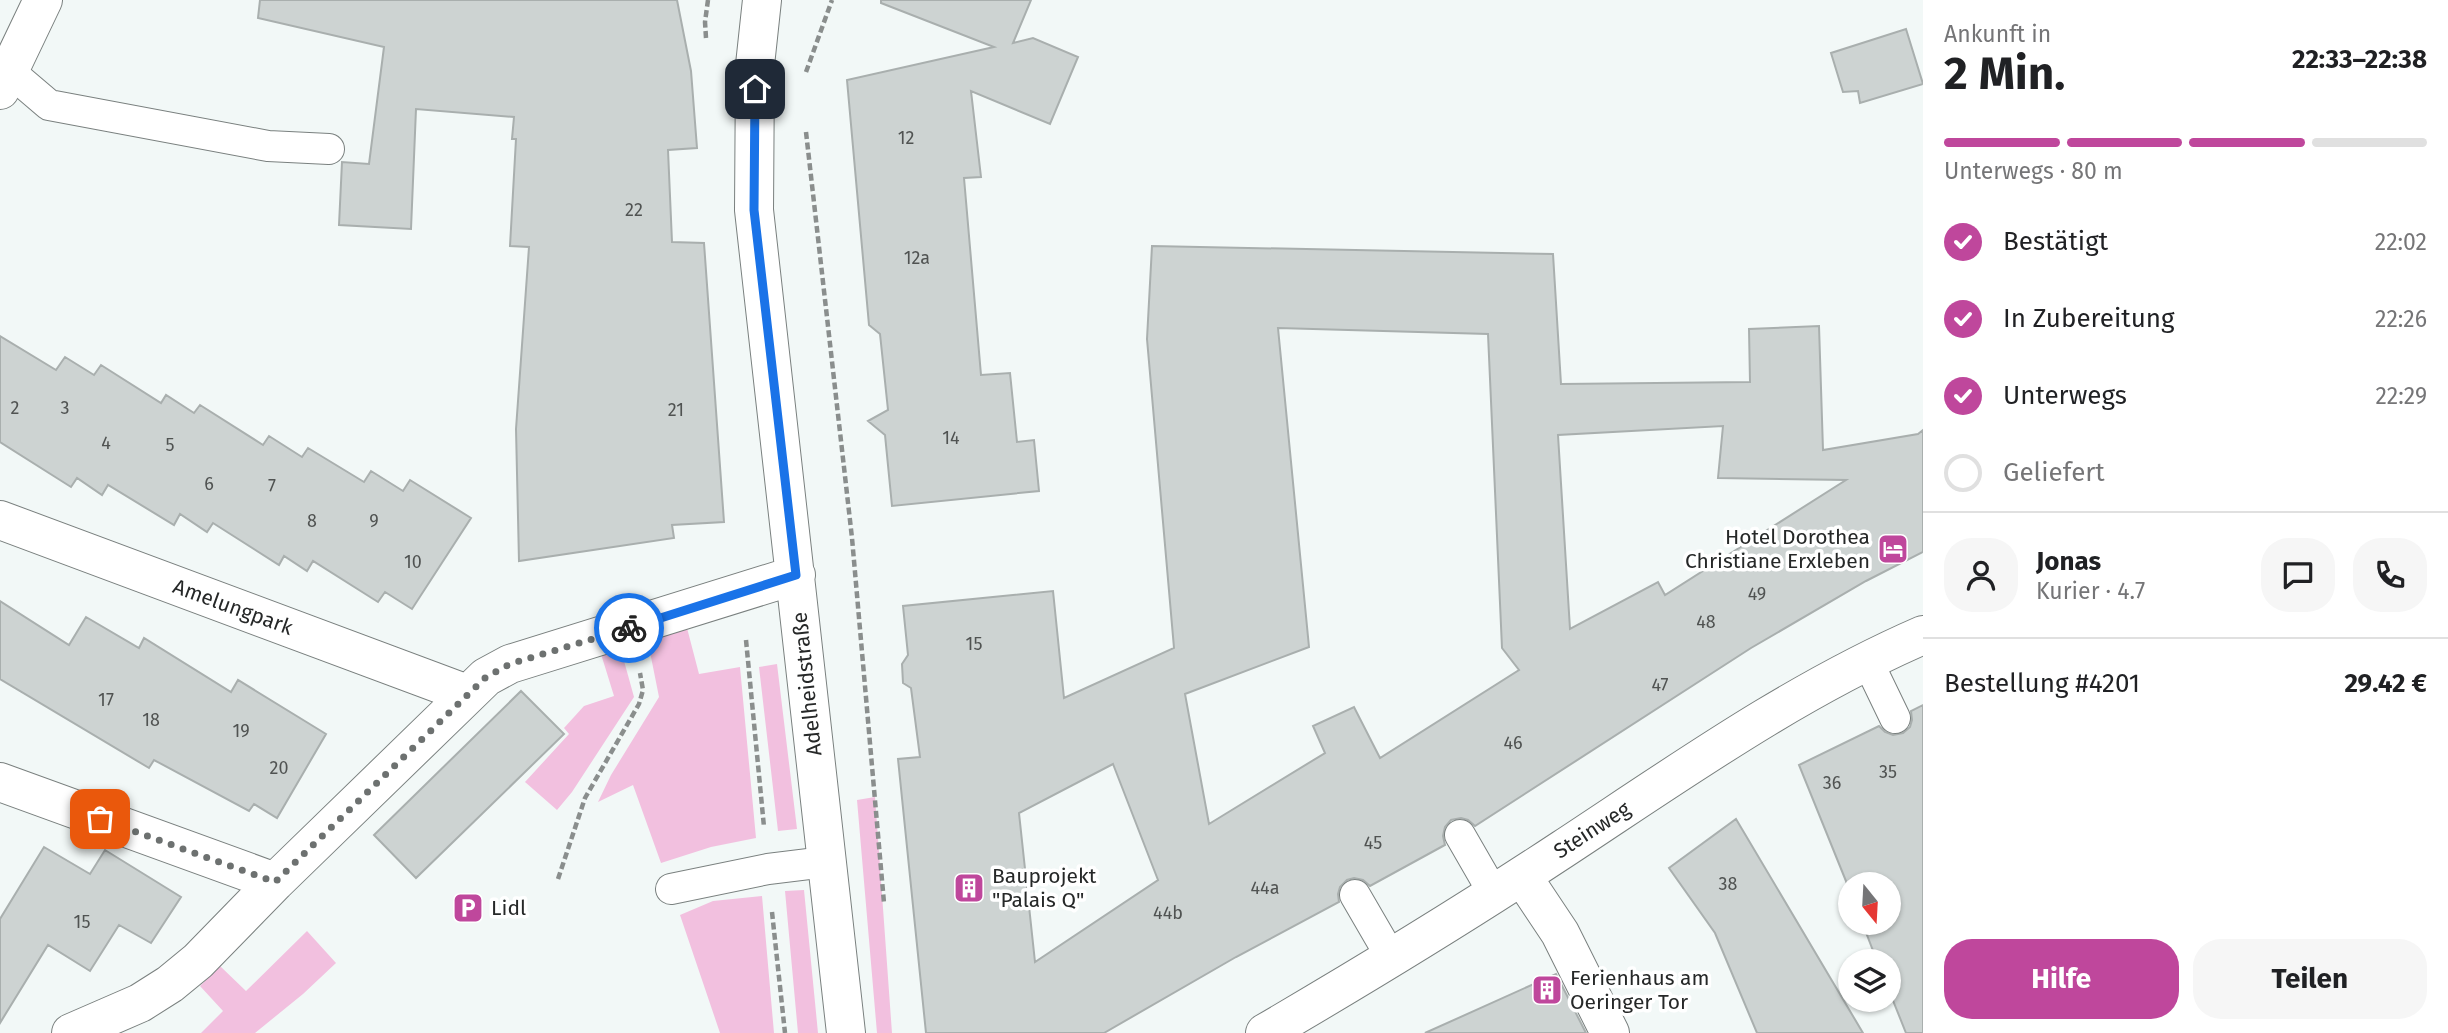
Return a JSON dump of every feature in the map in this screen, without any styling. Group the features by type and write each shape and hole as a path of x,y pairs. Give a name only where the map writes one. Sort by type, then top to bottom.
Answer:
{"street":[{"path":"4,81 43,0"},
{"name":"Adelheidstraße","path":"762,0 755,65 754,210 846,1033"},
{"name":"Amelungpark","path":"0,520 467,694"},
{"path":"71,1033 140,1003 170,984 198,961 275,882 486,677 510,664 796,575"},
{"name":"Steinweg","path":"1265,1033 1303,1023 1391,957 1508,885 1778,709 1867,660 1923,635"},
{"path":"0,782 275,882"},
{"path":"1508,885 1560,933 1610,1033"}],"lane":[{"path":"4,81 48,105 268,146 329,149"},
{"path":"1867,660 1895,718"},
{"path":"1460,835 1508,885"},
{"path":"671,889 768,869 825,862"},
{"path":"1355,895 1391,957"}],"path":[{"path":"805,73 832,0"},
{"path":"806,125 852,538 885,914"},
{"path":"741,591 785,1033"},
{"path":"558,879 585,798 639,704 643,690 627,628"}],"shaded area":[{"path":"687,628 699,674 740,667 756,838 711,847 661,863 633,785 598,802 611,775 659,697 648,642"},
{"path":"621,650 634,697 572,792 557,810 525,782 569,734 564,728 584,706 614,696 601,654"},
{"path":"777,664 797,829 778,831 759,667"},
{"path":"875,797 892,1033 877,1033 857,800"},
{"path":"804,890 818,1033 798,1033 785,891"},
{"path":"762,896 774,1033 720,1033 680,915 713,901"},
{"path":"307,931 336,963 255,1033 201,1033 223,1011 200,986 220,966 246,991"}],"building":[{"path":"260,0 677,0 691,71 697,148 668,150 672,242 704,243 724,522 672,525 674,538 519,561 516,429 529,247 510,246 516,139 512,139 514,117 416,109 411,229 339,225 342,162 369,164 384,47 258,18"},
{"path":"881,0 1031,0 1013,43 1033,38 1078,57 1050,124 971,91 981,177 964,178 981,375 1010,373 1017,442 1034,440 1039,491 892,506 885,435 868,421 888,410 880,334 869,325 847,80 994,47 881,3"},
{"path":"1906,29 1923,84 1860,103 1858,91 1843,92 1831,53"},
{"path":"1152,246 1553,254 1561,384 1750,382 1749,329 1819,326 1823,450 1918,434 1923,430 1923,552 1866,581 1751,648 1475,826 1461,818 1451,820 1445,827 1445,845 1370,886 1363,880 1347,880 1340,887 1339,902 1236,957 1104,1033 926,1033 898,759 920,757 911,688 903,683 902,664 908,655 903,606 1053,591 1064,698 1174,648 1147,339","holes":["1278,328 1488,334 1502,648 1519,670 1380,758 1354,707 1313,726 1325,753 1209,824 1185,694 1309,647","1723,426 1718,478 1846,480 1665,595 1658,582 1570,629 1558,435","1113,764 1158,880 1035,962 1019,813"]},
{"path":"0,336 56,370 65,357 94,375 101,365 161,403 166,395 194,413 200,405 263,445 269,436 302,457 308,448 364,482 371,471 403,491 410,480 471,518 412,609 385,592 378,602 313,561 307,571 284,556 279,565 213,523 207,532 180,514 174,525 108,485 102,495 77,478 71,487 0,442"},
{"path":"0,601 69,645 86,617 139,648 144,638 231,692 238,680 326,734 277,818 254,804 249,811 154,760 149,768 0,679"},
{"path":"521,691 564,734 416,878 374,835"},
{"path":"1923,705 1923,1033 1906,1033 1898,1012 1901,1012 1901,949 1872,949 1867,935 1901,935 1901,872 1842,872 1799,765 1879,726 1893,735 1903,733 1910,727 1911,711"},
{"path":"1736,819 1838,991 1838,1012 1851,1012 1863,1033 1757,1033 1715,933 1669,868"},
{"path":"44,847 90,874 105,850 181,897 151,943 119,925 90,971 48,945 0,1023 0,919"},
{"name":"Ferienhaus am Oeringer Tor","path":"1556,974 1586,1033 1425,1033"}],"way so far":[{"path":"100,819 275,882 486,677 510,664 629,628"}],"place":[{"name":"Hotel Dorothea Christiane Erxleben","path":"1893,549"},
{"name":"Bauprojekt \"Palais Q\"","path":"969,888"},
{"name":"Lidl","path":"468,908"},
{"name":"Ferienhaus am Oeringer Tor","path":"1547,990"}],"route":[{"path":"629,628 796,575 754,210 755,89"}]}
